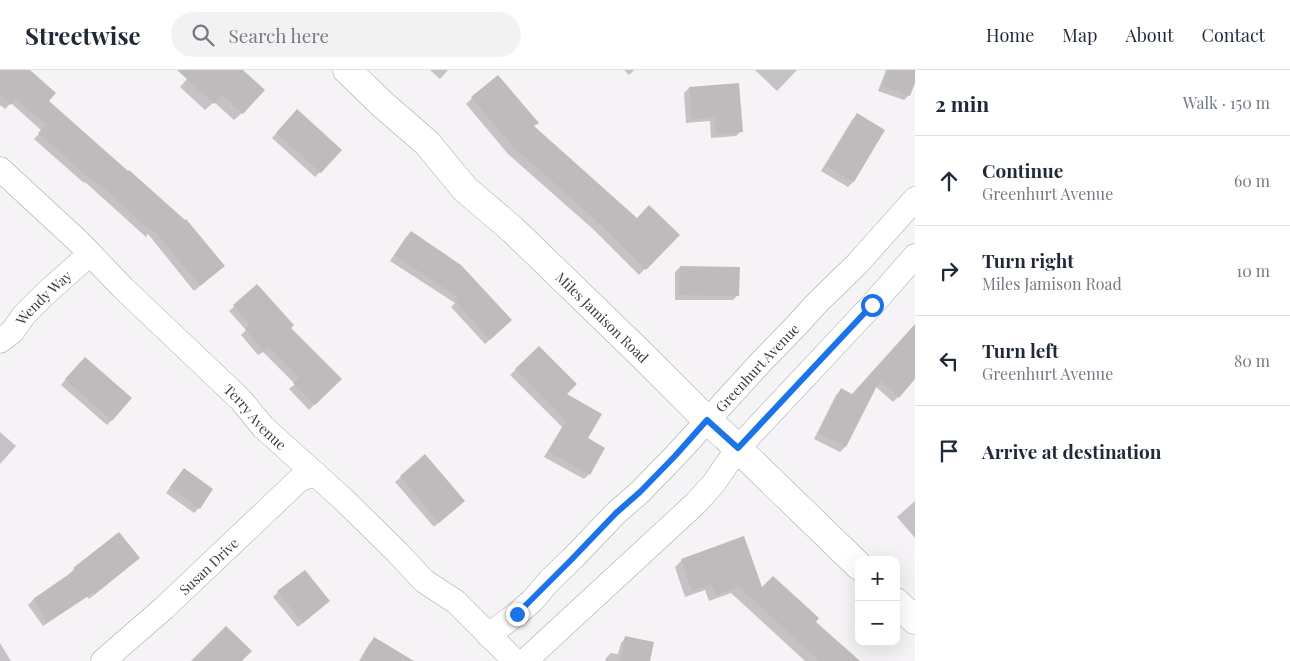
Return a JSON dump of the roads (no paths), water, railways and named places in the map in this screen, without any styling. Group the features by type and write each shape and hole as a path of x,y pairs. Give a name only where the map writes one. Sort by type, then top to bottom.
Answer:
{"main road":[{"name":"Miles Jamison Road","path":"347,70 427,143 466,189 513,230 855,562"},
{"path":"900,606 915,620"}],"street":[{"name":"Terry Avenue","path":"0,169 241,400 263,427 316,474 398,552 424,580 456,602 515,661"},
{"name":"Greenhurt Avenue","path":"488,635 533,600 550,580 616,513 640,492 816,304 858,263 915,199"},
{"name":"Wendy Way","path":"0,341 12,332 24,315 46,293 90,254"},
{"path":"525,661 696,503 714,484 738,448 872,305 915,256"},
{"name":"Susan Drive","path":"103,661 164,608 300,479 316,474"}]}
